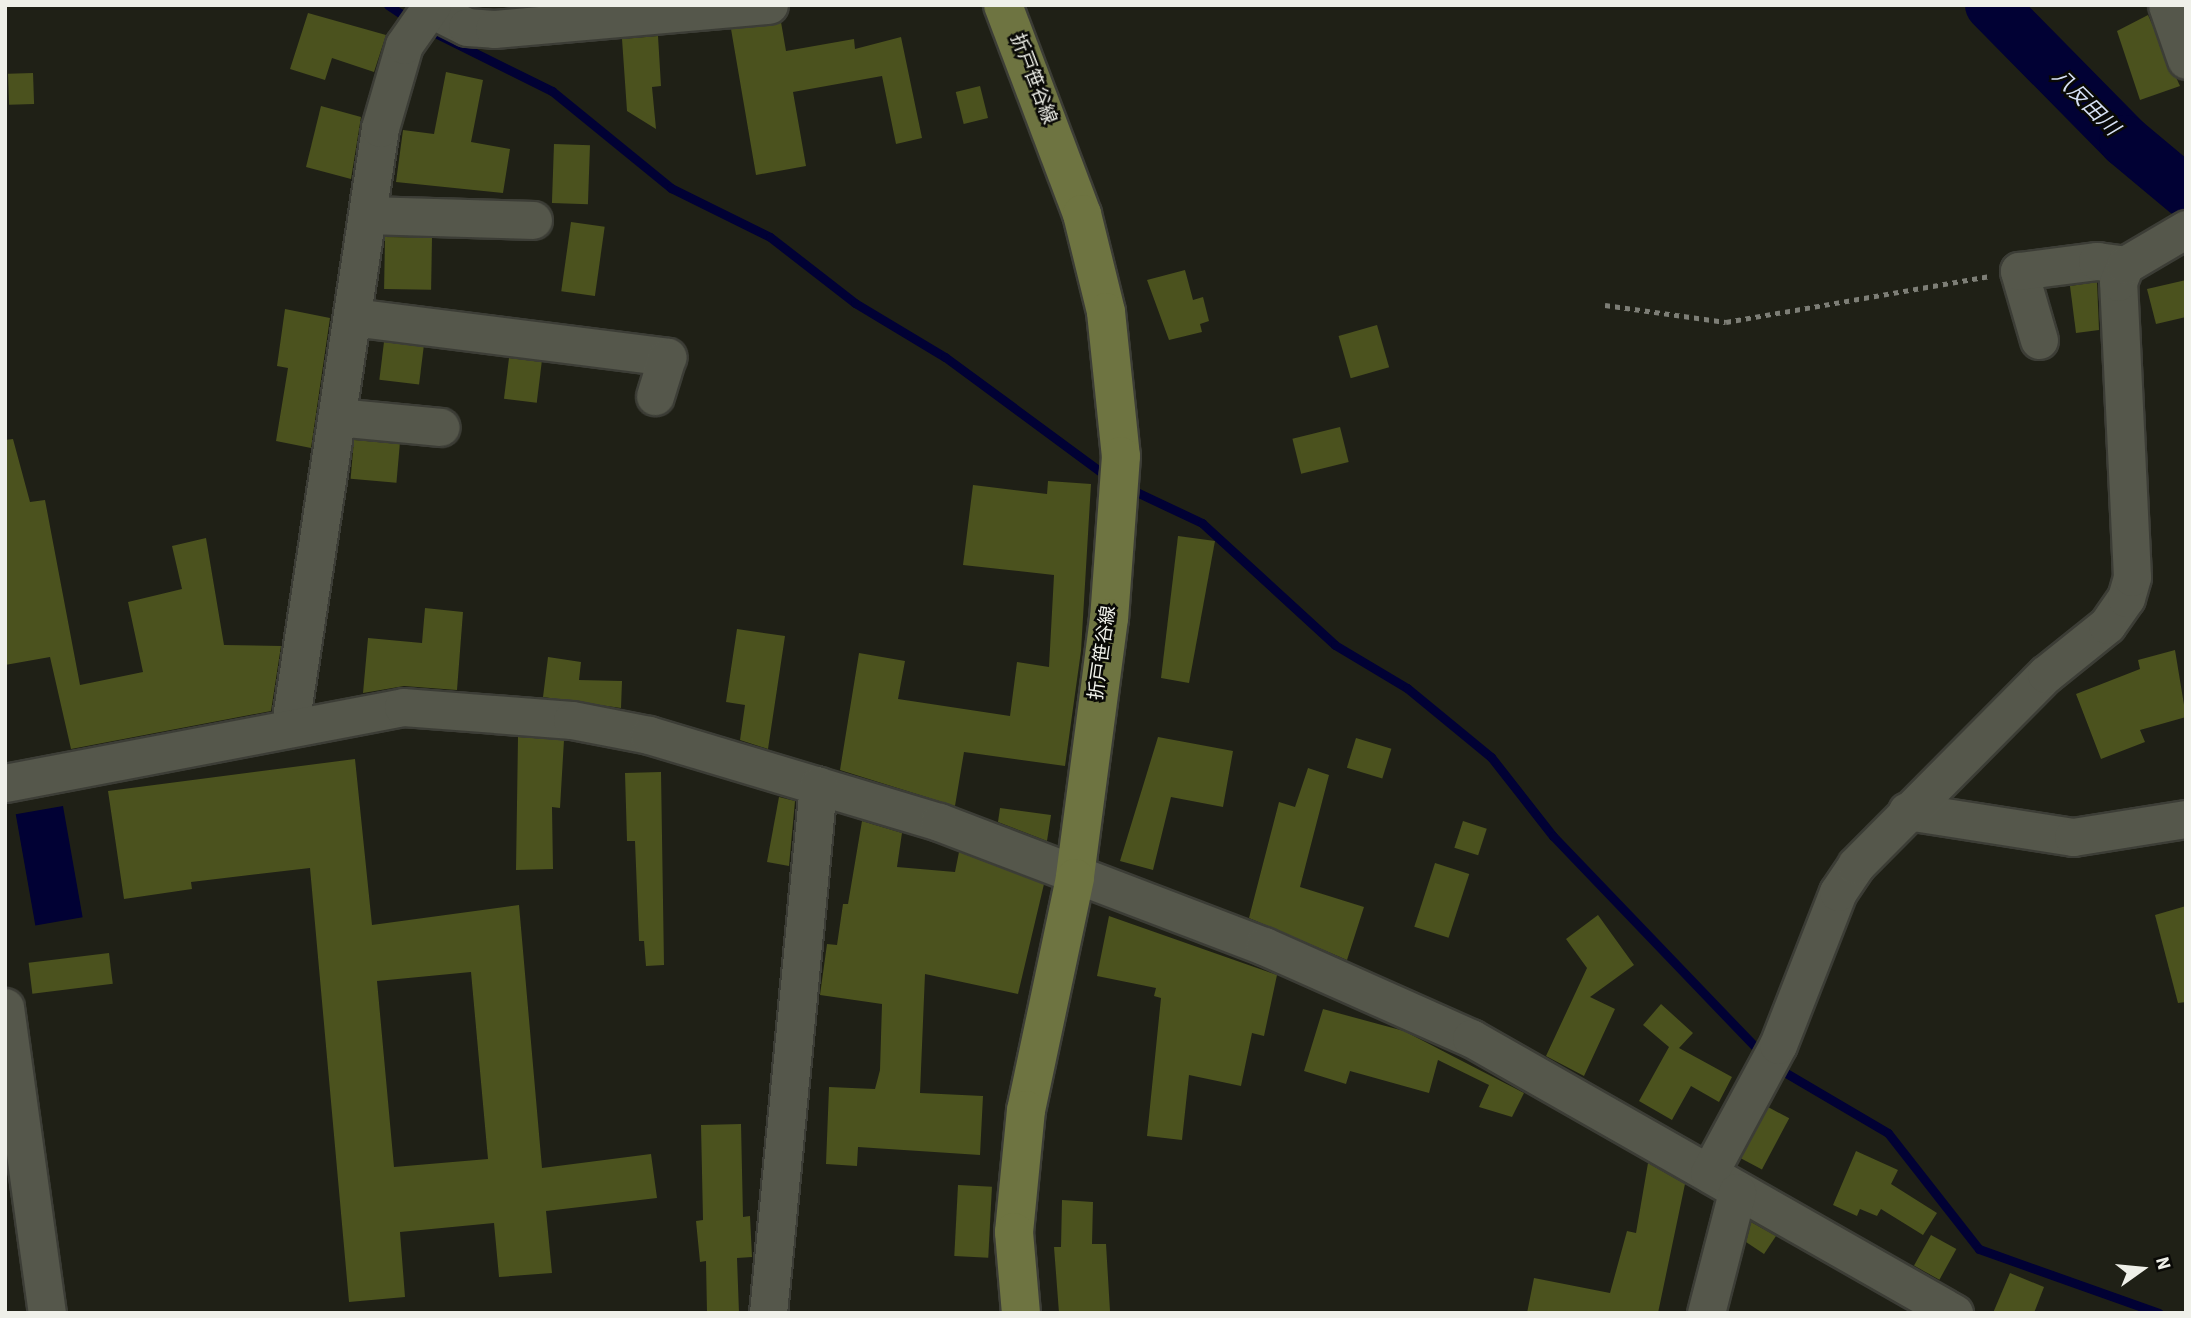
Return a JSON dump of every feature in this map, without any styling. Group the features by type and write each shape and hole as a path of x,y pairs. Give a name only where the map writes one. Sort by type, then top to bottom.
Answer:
{"main road":[{"name":"折戸笹谷線","path":"1003,5 1082,214 1105,313 1121,457 1109,618 1075,878 1026,1110 1014,1232 1021,1313"}],"street":[{"path":"290,724 380,128 404,45 432,7 467,27 494,29 769,5"},
{"path":"2167,5 2186,60"},
{"path":"368,215 533,220"},
{"path":"1706,1313 1723,1183 1838,892 1907,811 2046,674 2107,625 2126,598 2132,577 2118,282 2126,265 2186,229"},
{"path":"2039,340 2019,271 2097,261 2126,265"},
{"path":"352,317 667,357 655,396"},
{"path":"337,417 441,427"},
{"path":"5,783 290,724 403,707 572,720 818,785 939,822 1075,878 1264,946 1471,1038 1954,1313"},
{"path":"768,1313 818,785"},
{"path":"1907,811 2073,837 2186,819"},
{"path":"5,1007 47,1313"}],"path":[{"path":"1605,305 1726,322 2019,271"}],"shaded area":[{"path":"63,806 83,917 35,926 16,814"}],"building":[{"path":"308,13 386,35 374,72 332,58 325,80 290,69"},
{"path":"2148,15 2180,86 2140,100 2117,31"},
{"path":"781,22 786,51 854,39 855,49 901,37 922,138 896,144 882,76 793,92 806,166 756,175 731,29"},
{"path":"658,36 661,86 652,87 656,129 627,111 622,39"},
{"path":"446,72 483,80 471,142 510,149 503,193 396,182 403,130 434,134"},
{"path":"33,73 34,104 9,105 8,74"},
{"path":"980,86 988,118 964,124 956,92"},
{"path":"321,106 361,117 351,179 306,167"},
{"path":"554,144 590,145 588,204 552,203"},
{"path":"571,222 605,227 595,296 561,291"},
{"path":"385,237 432,238 431,290 384,289"},
{"path":"1185,270 1193,300 1203,297 1209,321 1200,324 1202,332 1169,340 1147,280"},
{"path":"2186,280 2186,317 2156,324 2147,289"},
{"path":"2097,282 2099,330 2076,333 2070,286"},
{"path":"285,309 330,318 311,448 276,441 288,368 277,366"},
{"path":"1377,325 1389,367 1351,378 1339,336"},
{"path":"384,342 424,347 419,385 379,380"},
{"path":"509,358 542,362 537,403 504,399"},
{"path":"1340,427 1349,462 1301,474 1292,439"},
{"path":"13,439 30,502 45,500 80,685 143,672 128,602 182,589 172,546 206,538 224,645 281,646 271,711 71,749 50,657 5,665 5,440"},
{"path":"354,440 400,444 396,483 351,479"},
{"path":"1048,481 1091,484 1081,651 1065,766 964,752 955,806 840,770 859,653 905,661 898,699 1010,716 1017,662 1049,667 1054,575 963,565 973,485 1047,494"},
{"path":"1178,536 1215,541 1189,683 1161,678"},
{"path":"425,608 463,612 457,690 404,686 363,693 368,638 422,643"},
{"path":"737,629 785,636 768,749 740,740 745,705 726,702"},
{"path":"2175,650 2186,717 2140,730 2145,742 2101,759 2076,694 2140,669 2138,660"},
{"path":"548,657 581,662 579,680 622,681 621,708 543,697"},
{"path":"518,737 564,740 560,808 552,807 553,869 516,870"},
{"path":"1158,737 1233,751 1223,807 1171,797 1153,870 1120,861"},
{"path":"1356,738 1391,749 1382,778 1347,768"},
{"path":"355,759 372,925 519,905 542,1168 651,1154 657,1198 546,1211 552,1273 499,1277 494,1223 400,1232 405,1297 349,1302 310,868 191,882 192,889 124,899 108,791","holes":["471,972 488,1159 394,1167 377,981"]},
{"path":"1308,768 1329,775 1300,887 1364,907 1347,960 1249,918 1279,802 1295,807"},
{"path":"661,772 664,965 646,966 644,941 639,941 635,841 627,841 625,773"},
{"path":"779,797 795,801 789,866 767,862"},
{"path":"1000,808 1051,815 1047,841 998,822"},
{"path":"862,821 902,833 897,867 955,872 959,852 1044,884 1018,994 925,974 920,1093 983,1096 980,1155 858,1147 857,1166 826,1164 829,1087 875,1089 880,1070 882,1004 820,995 827,944 837,945 843,904 848,904"},
{"path":"1463,821 1487,829 1478,855 1454,848"},
{"path":"1435,863 1469,874 1449,938 1414,927"},
{"path":"2186,906 2186,1002 2178,1003 2155,915"},
{"path":"1598,915 1634,965 1590,997 1615,1009 1584,1076 1546,1056 1587,968 1566,939"},
{"path":"1109,916 1277,975 1264,1036 1252,1033 1241,1086 1189,1075 1182,1140 1147,1136 1161,998 1154,996 1156,988 1097,976"},
{"path":"109,953 113,984 32,994 29,963"},
{"path":"1661,1004 1693,1033 1679,1048 1732,1077 1719,1102 1691,1086 1672,1120 1639,1101 1669,1047 1643,1025"},
{"path":"1323,1009 1404,1031 1524,1093 1512,1117 1479,1107 1489,1085 1438,1060 1429,1093 1350,1071 1346,1084 1304,1071"},
{"path":"1768,1107 1789,1118 1762,1169 1741,1158"},
{"path":"741,1124 743,1217 750,1216 752,1257 737,1258 739,1313 707,1313 706,1261 700,1262 696,1221 703,1220 701,1125"},
{"path":"1856,1151 1898,1170 1891,1184 1937,1213 1923,1235 1881,1209 1877,1216 1860,1209 1857,1216 1833,1205"},
{"path":"1648,1163 1685,1184 1658,1313 1527,1313 1534,1278 1610,1293 1627,1231 1636,1233"},
{"path":"958,1185 992,1187 988,1258 954,1256"},
{"path":"1062,1200 1093,1202 1092,1244 1106,1244 1110,1311 1059,1313 1054,1247 1061,1247"},
{"path":"1751,1222 1776,1236 1764,1254 1746,1242"},
{"path":"1931,1235 1956,1249 1939,1280 1914,1266"},
{"path":"2010,1273 2044,1287 2034,1313 1993,1313"}],"waterway":[{"path":"388,5 410,20"},
{"name":"八反田川","path":"1991,5 2125,141 2186,192"},
{"path":"425,28 552,91 671,188 770,237 855,303 945,357 1109,478"},
{"path":"1128,488 1202,523 1335,645 1407,688 1491,757 1553,836 1762,1054"},
{"path":"1774,1066 1888,1133 1979,1249 2159,1313"}]}
